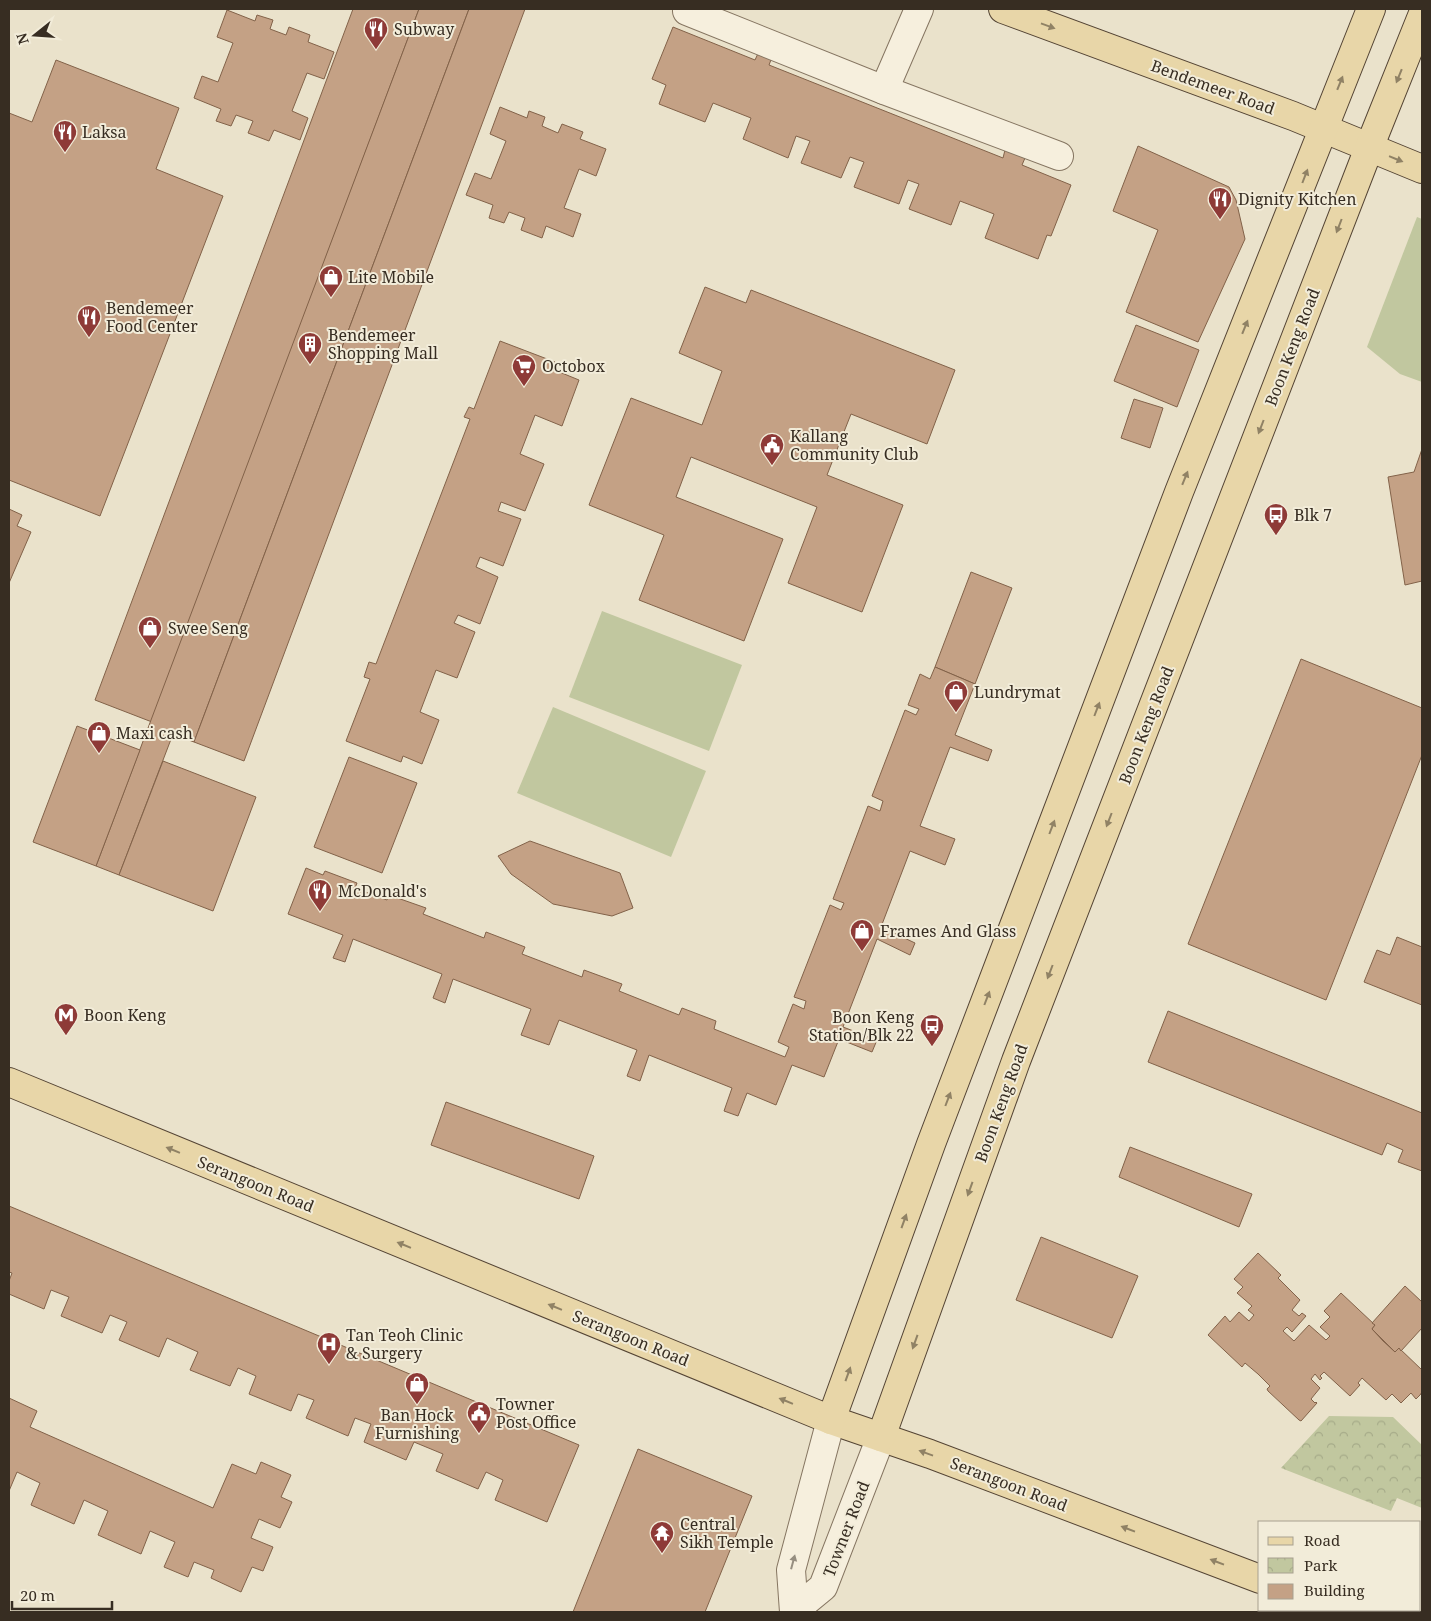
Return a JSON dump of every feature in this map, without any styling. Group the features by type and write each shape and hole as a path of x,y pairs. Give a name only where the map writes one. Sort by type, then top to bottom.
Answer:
{"main road":[{"name":"Bendemeer Road","path":"1003,9 1323,128 1422,169"},
{"path":"832,1420 931,1144 1058,809 1183,483 1371,9"},
{"path":"1420,23 1422,69"},
{"name":"Boon Keng Road","path":"881,1437 1016,1061 1369,148 1420,23"},
{"name":"Serangoon Road","path":"9,1082 832,1420 1258,1577"}],"street":[{"path":"884,90 919,9"},
{"path":"687,11 884,90 1059,156"},
{"name":"Towner Road","path":"794,1611 791,1570 832,1420"},
{"name":"Towner Road","path":"794,1611 823,1587 881,1437"}],"green space":[{"path":"1417,217 1422,219 1422,382 1400,374 1367,347"},
{"path":"602,611 742,665 709,751 569,697"},
{"path":"553,707 706,771 671,857 517,793"},
{"path":"1329,1416 1393,1417 1422,1445 1422,1508 1397,1498 1391,1511 1281,1468"}],"building":[{"path":"353,9 419,9 152,722 95,700"},
{"name":"Bendemeer Shopping Mall","path":"419,9 469,9 194,742 173,734 119,875 96,866"},
{"path":"469,9 525,9 244,761 194,742"},
{"path":"227,10 255,21 257,15 273,20 270,29 286,35 289,27 310,35 308,42 334,52 324,79 307,73 292,111 308,118 300,140 274,130 269,141 248,133 253,121 236,115 231,126 216,121 221,109 194,98 202,76 218,82 233,43 217,37"},
{"path":"673,27 755,60 761,47 774,52 769,65 1003,158 1005,150 1025,158 1022,165 1071,185 1051,236 1047,235 1038,259 985,238 994,214 960,201 951,225 909,209 919,184 908,180 899,204 854,187 864,162 850,157 841,178 801,163 810,141 796,136 788,158 743,139 751,118 713,103 705,122 659,104 666,85 652,79"},
{"name":"Bendemeer Food Center","path":"56,60 179,108 156,169 223,196 100,516 9,480 9,113 32,122"},
{"path":"500,107 527,118 529,111 545,117 542,126 558,133 562,124 583,132 580,139 606,149 596,176 579,169 564,208 581,214 573,237 546,226 542,238 521,230 525,218 509,212 504,223 489,218 493,205 466,195 475,173 491,179 506,141 490,134"},
{"path":"1138,146 1229,187 1236,200 1245,239 1198,342 1126,312 1158,230 1113,211"},
{"name":"Kallang Community Club","path":"705,287 746,303 751,290 955,370 927,444 851,414 827,475 903,505 862,612 788,583 817,507 691,457 676,497 783,539 744,641 639,600 664,535 589,505 631,398 702,425 722,371 679,353"},
{"path":"1136,325 1199,350 1177,407 1114,381"},
{"path":"500,341 555,362 552,369 579,380 562,426 535,415 520,454 544,464 525,511 501,502 498,511 521,519 503,566 480,557 476,567 498,577 480,624 458,615 454,623 475,632 457,678 436,670 420,712 439,720 422,764 403,756 401,762 346,741 370,679 364,677 369,662 376,664 470,419 464,417 469,407 474,409"},
{"path":"1134,399 1163,408 1150,448 1121,438"},
{"path":"1422,449 1422,581 1405,585 1388,477 1414,472"},
{"path":"9,509 22,515 17,526 31,532 9,583"},
{"path":"971,572 1012,588 975,684 935,667"},
{"path":"1301,659 1422,708 1422,755 1326,1000 1188,944"},
{"path":"935,667 975,684 955,735 992,750 988,761 950,747 920,826 955,839 945,865 910,851 881,927 915,943 910,955 877,939 843,1027 877,1040 872,1052 839,1039 824,1077 792,1065 776,1105 747,1093 738,1116 724,1111 732,1088 649,1055 640,1081 627,1076 637,1050 559,1020 549,1045 521,1035 531,1009 453,979 445,1003 433,998 442,974 353,939 345,962 333,958 343,935 288,914 306,868 323,875 325,871 357,883 355,888 387,900 389,895 426,908 423,914 484,938 486,932 525,947 522,954 582,977 584,970 622,984 619,991 679,1015 682,1008 716,1021 714,1029 785,1057 789,1047 778,1042 793,1004 804,1009 806,1001 794,997 830,905 841,910 844,903 833,899 868,806 880,811 883,801 872,796 905,710 916,715 919,709 908,705 920,674 930,679"},
{"path":"77,726 140,750 96,866 33,842"},
{"path":"349,757 417,783 382,873 314,847"},
{"path":"163,761 256,797 213,911 119,875"},
{"path":"530,841 620,873 633,908 612,916 553,904 511,874 498,856"},
{"path":"1397,937 1422,947 1422,1005 1364,982 1377,950 1390,955"},
{"path":"1168,1011 1422,1113 1422,1171 1398,1162 1403,1150 1387,1143 1382,1155 1148,1062"},
{"path":"446,1102 594,1156 579,1199 431,1145"},
{"path":"1130,1147 1252,1194 1239,1227 1119,1177"},
{"path":"9,1206 579,1445 547,1522 495,1500 503,1480 486,1472 478,1489 436,1471 443,1454 414,1442 406,1460 364,1442 371,1424 355,1418 348,1436 306,1418 314,1400 298,1394 291,1411 249,1394 256,1376 238,1368 230,1386 190,1370 198,1352 167,1338 159,1357 119,1340 127,1322 110,1315 102,1333 61,1316 69,1297 51,1290 44,1309 9,1294 9,1281 12,1273 9,1272"},
{"path":"1041,1237 1138,1276 1112,1338 1016,1300"},
{"path":"1258,1253 1281,1275 1278,1278 1300,1300 1292,1310 1299,1316 1302,1313 1306,1316 1292,1332 1287,1327 1283,1331 1294,1341 1309,1325 1326,1340 1330,1336 1320,1327 1330,1317 1324,1311 1341,1293 1375,1325 1372,1329 1383,1341 1395,1352 1399,1348 1422,1370 1422,1392 1420,1395 1416,1399 1411,1393 1401,1403 1392,1394 1386,1400 1362,1378 1358,1383 1360,1385 1350,1396 1324,1372 1320,1376 1322,1378 1320,1380 1315,1374 1311,1379 1320,1388 1311,1399 1317,1403 1301,1421 1299,1420 1268,1391 1267,1389 1270,1386 1258,1374 1245,1363 1242,1367 1208,1335 1225,1316 1230,1322 1239,1312 1249,1321 1254,1315 1248,1310 1252,1306 1237,1293 1243,1287 1234,1279"},
{"path":"1405,1286 1422,1302 1422,1328 1401,1351 1399,1348 1395,1352 1372,1329 1375,1325 1372,1323"},
{"path":"9,1398 37,1411 30,1427 213,1508 232,1464 256,1474 261,1462 291,1475 281,1497 292,1502 280,1528 259,1519 251,1538 273,1547 263,1571 252,1567 241,1592 211,1578 214,1570 194,1562 188,1577 164,1567 175,1542 150,1531 141,1554 98,1535 108,1511 84,1500 74,1524 31,1505 40,1483 17,1472 9,1491"},
{"name":"Central Sikh Temple","path":"638,1449 752,1496 705,1612 573,1612"}],"place":[{"name":"Subway","path":"376,50"},
{"name":"Laksa","path":"65,153"},
{"name":"Dignity Kitchen","path":"1220,220"},
{"name":"Lite Mobile","path":"331,298"},
{"name":"Bendemeer Food Center","path":"89,338"},
{"name":"Bendemeer Shopping Mall","path":"310,365"},
{"name":"Octobox","path":"524,387"},
{"name":"Kallang Community Club","path":"772,466"},
{"name":"Blk 7","path":"1276,536"},
{"name":"Swee Seng","path":"150,649"},
{"name":"Lundrymat","path":"956,713"},
{"name":"Maxi cash","path":"99,754"},
{"name":"McDonald's","path":"320,912"},
{"name":"Frames And Glass","path":"862,952"},
{"name":"Boon Keng","path":"66,1036"},
{"name":"Boon Keng Station/Blk 22","path":"932,1047"},
{"name":"Tan Teoh Clinic & Surgery","path":"329,1365"},
{"name":"Ban Hock Furnishing","path":"417,1405"},
{"name":"Towner Post Office","path":"479,1434"},
{"name":"Central Sikh Temple","path":"662,1554"}]}
